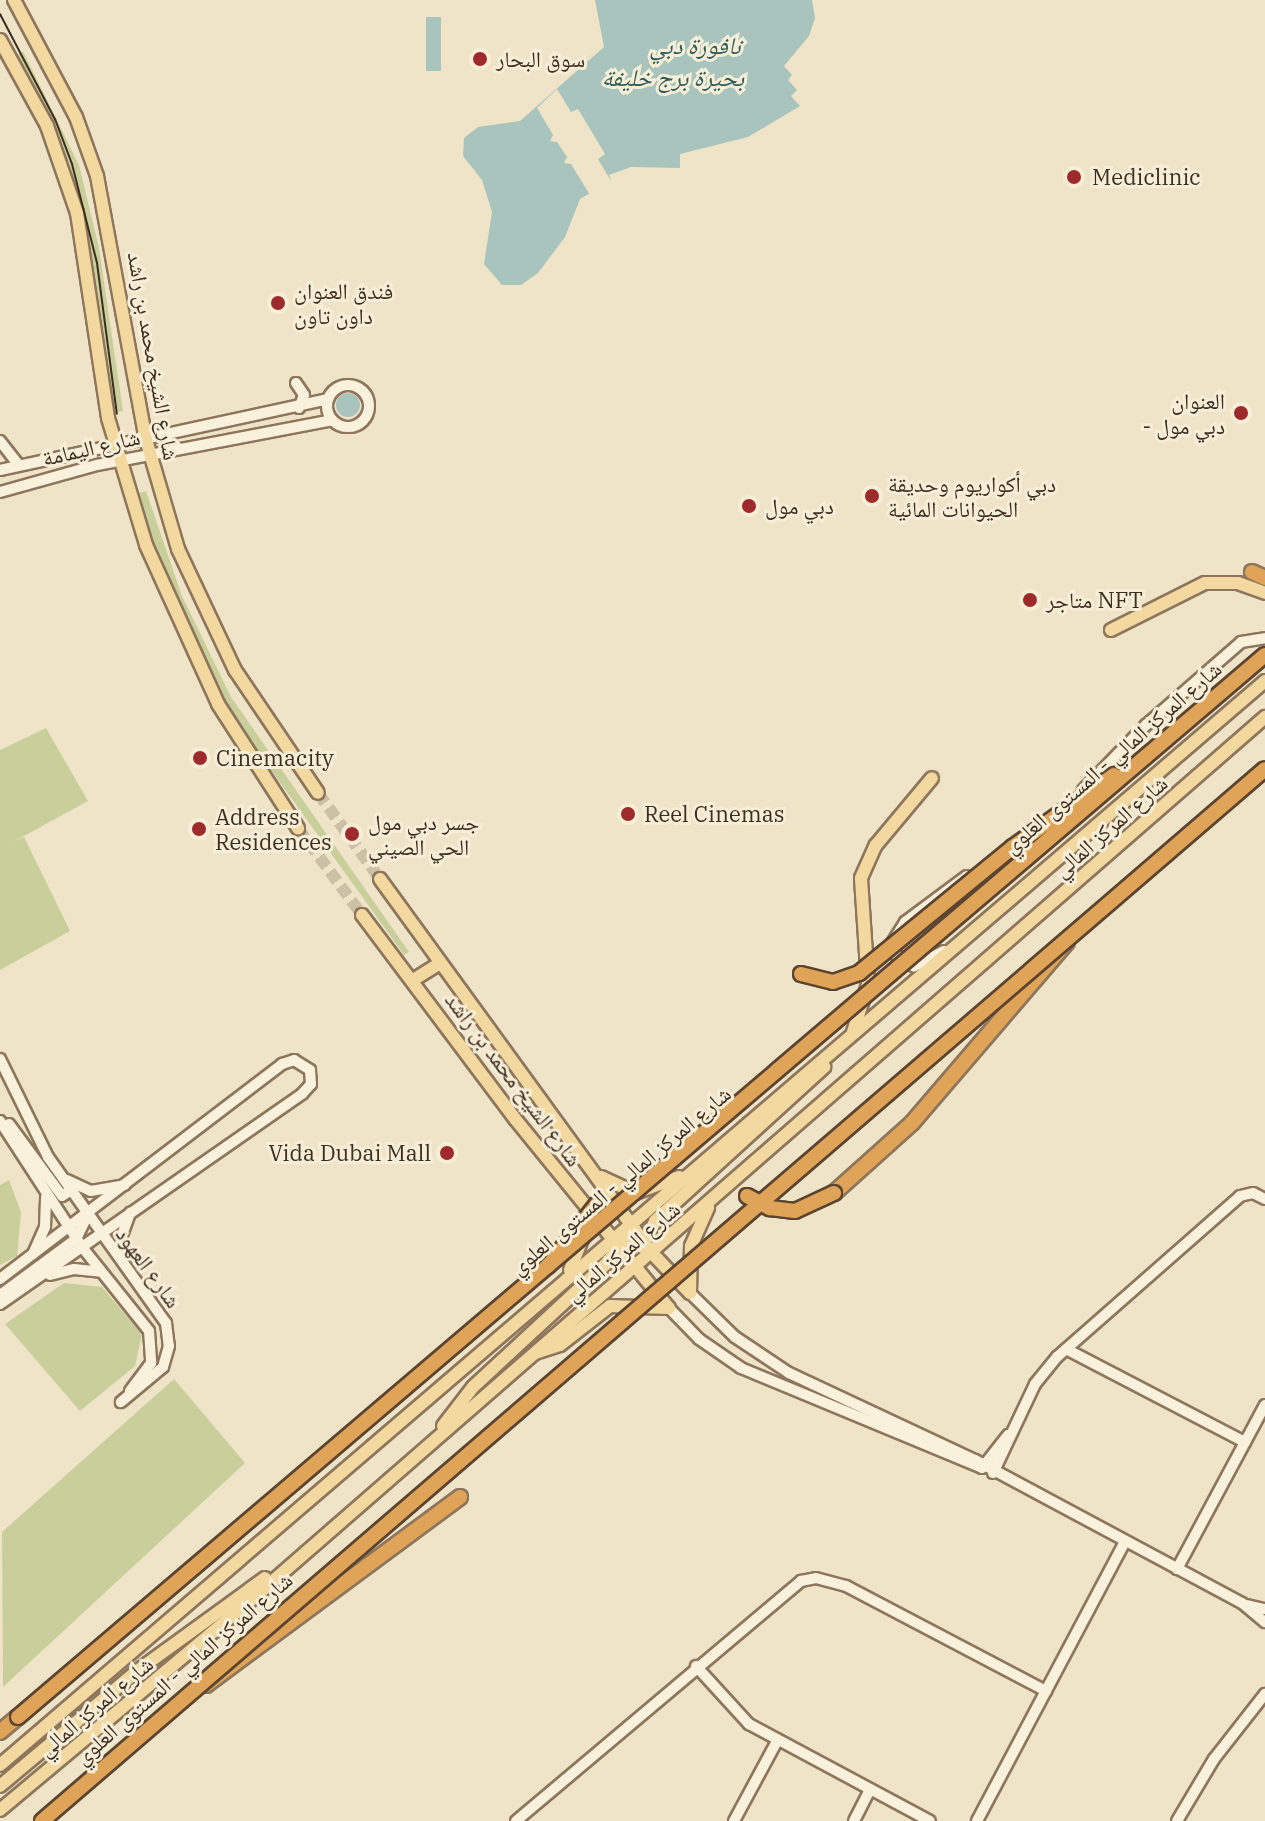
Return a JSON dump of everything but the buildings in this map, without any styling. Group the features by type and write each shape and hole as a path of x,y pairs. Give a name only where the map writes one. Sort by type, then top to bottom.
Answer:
{"highway":[{"name":"شارع المركز المالي - المستوى العلوي","path":"0,1732 545,1273 1265,655"},
{"path":"801,974 833,982 859,973 1035,830 1145,758"},
{"name":"شارع المركز المالي - المستوى العلوي","path":"42,1821 1265,769"},
{"path":"747,1196 787,1211 827,1199 912,1123 1070,937"},
{"path":"545,1273 558,1248 597,1204"},
{"path":"181,1699 234,1667 460,1497"}],"main road":[{"name":"شارع الشيخ محمد بن راشد","path":"14,0 76,117 97,176 145,436 178,549 219,641 270,728 318,793"},
{"path":"0,40 47,126 77,213 114,443 157,573 198,666 239,742 298,828"},
{"path":"1111,630 1205,583 1238,583 1265,593"},
{"name":"شارع المركز المالي","path":"630,1225 1265,681"},
{"name":"شارع المركز المالي","path":"0,1810 315,1543 636,1264 646,1247 671,1235 717,1198 1265,717"},
{"path":"851,1036 868,984 861,878 876,845 932,778"},
{"name":"شارع الشيخ محمد بن راشد","path":"380,879 646,1247 690,1293"},
{"name":"شارع الشيخ محمد بن راشد","path":"362,915 669,1308"},
{"path":"413,980 439,964"},
{"path":"646,1247 655,1221 814,1080 831,1054"},
{"path":"593,1171 635,1193 690,1173"},
{"path":"564,1281 586,1236 575,1191"},
{"path":"690,1293 691,1246 717,1198"},
{"path":"655,1221 656,1230 671,1235"},
{"path":"435,1439 473,1387 611,1260 618,1242 630,1225"},
{"name":"شارع المركز المالي","path":"0,1765 601,1249 618,1242"},
{"path":"601,1249 609,1249 611,1260"},
{"path":"532,1353 560,1345 610,1306 669,1308"},
{"path":"0,1786 137,1671 315,1543"}],"street":[{"path":"296,383 304,395 299,408"},
{"path":"346,385 361,389 369,402 358,424 346,427 332,420 328,399 346,385"},
{"name":"شارع اليمامة","path":"3,469 145,436 299,408 328,399"},
{"name":"شارع اليمامة","path":"0,492 118,460 332,420"},
{"path":"0,441 18,464"},
{"path":"0,451 3,469"},
{"path":"956,944 914,966 898,959 892,943 905,922 1080,793 1146,725 1241,642 1265,638"},
{"name":"شارع العهود","path":"0,1059 60,1175 162,1316 169,1346 158,1373 121,1402 146,1373 152,1341 144,1321 76,1239 0,1121"},
{"path":"0,1279 28,1260 76,1239 100,1234 307,1090 310,1070 301,1061 282,1064 87,1216 76,1239 40,1278 0,1304"},
{"path":"0,1114 62,1196 71,1190"},
{"path":"60,1175 91,1191 133,1182"},
{"path":"28,1260 45,1227 45,1191"},
{"path":"988,1470 1035,1384 1066,1349 1231,1206 1265,1199"},
{"path":"124,1265 121,1238 131,1212"},
{"path":"0,1295 76,1239"},
{"path":"40,1278 74,1269 102,1273"},
{"path":"690,1293 725,1329 789,1373 988,1470 1242,1603 1265,1622"},
{"path":"669,1308 699,1339 741,1368 988,1470"},
{"path":"1066,1349 1245,1442"},
{"path":"1177,1569 1265,1405"},
{"path":"977,1821 1125,1542"},
{"path":"516,1821 787,1589 816,1578 846,1586 1046,1691"},
{"path":"1242,1603 1265,1609"},
{"path":"696,1666 725,1704 777,1741 930,1821"},
{"path":"1177,1821 1214,1759 1264,1696"},
{"path":"734,1821 777,1741"},
{"path":"854,1821 870,1790"}],"green space":[{"path":"23,51 79,165 99,248 123,411 112,413 81,209 55,134 14,57"},
{"path":"146,491 182,596 231,697 409,952 404,955 233,717 206,669 148,534 136,494"},
{"path":"46,728 88,801 13,842 24,837 70,931 0,970 0,750"},
{"path":"9,1180 21,1212 17,1256 0,1265 0,1185"},
{"path":"64,1283 102,1287 142,1334 135,1366 80,1411 5,1324"},
{"path":"174,1379 245,1463 3,1687 2,1532"}],"water":[{"name":"بحيرة برج خليفة","path":"595,0 812,0 815,18 809,36 784,66 792,75 788,80 797,90 791,96 800,106 748,137 680,154 680,168 631,167 609,175 611,181 580,199 565,237 538,273 521,285 502,285 484,264 492,212 482,180 463,156 464,138 478,127 520,121 604,47"},
{"path":"426,17 441,17 441,71 426,71"},
{"path":"348,393 357,396 360,405 357,414 348,417 339,414 336,405 339,396"}],"pier":[{"path":"557,89 571,112 578,109 605,154 598,159 611,181 590,195 571,164 564,163 567,157 557,142 550,141 553,135 537,108"}],"tunnel":[{"path":"318,793 380,879"},
{"path":"298,828 362,915"}],"tram line":[{"path":"0,14 55,119 72,164 97,263 117,414"}],"place":[{"name":"سوق البحار","path":"480,59"},
{"name":"Mediclinic","path":"1074,177"},
{"name":"فندق العنوان داون تاون","path":"278,303"},
{"name":"العنوان - دبي مول","path":"1241,413"},
{"name":"دبي أكواريوم وحديقة الحيوانات المائية","path":"872,496"},
{"name":"دبي مول","path":"749,506"},
{"name":"متاجر NFT","path":"1030,600"},
{"name":"Cinemacity","path":"200,758"},
{"name":"Reel Cinemas","path":"628,814"},
{"name":"Address Residences","path":"199,829"},
{"name":"جسر دبي مول الحي الصيني","path":"352,834"},
{"name":"Vida Dubai Mall","path":"447,1153"}],"water label":[{"name":"نافورة دبي","path":"695,46"}]}
